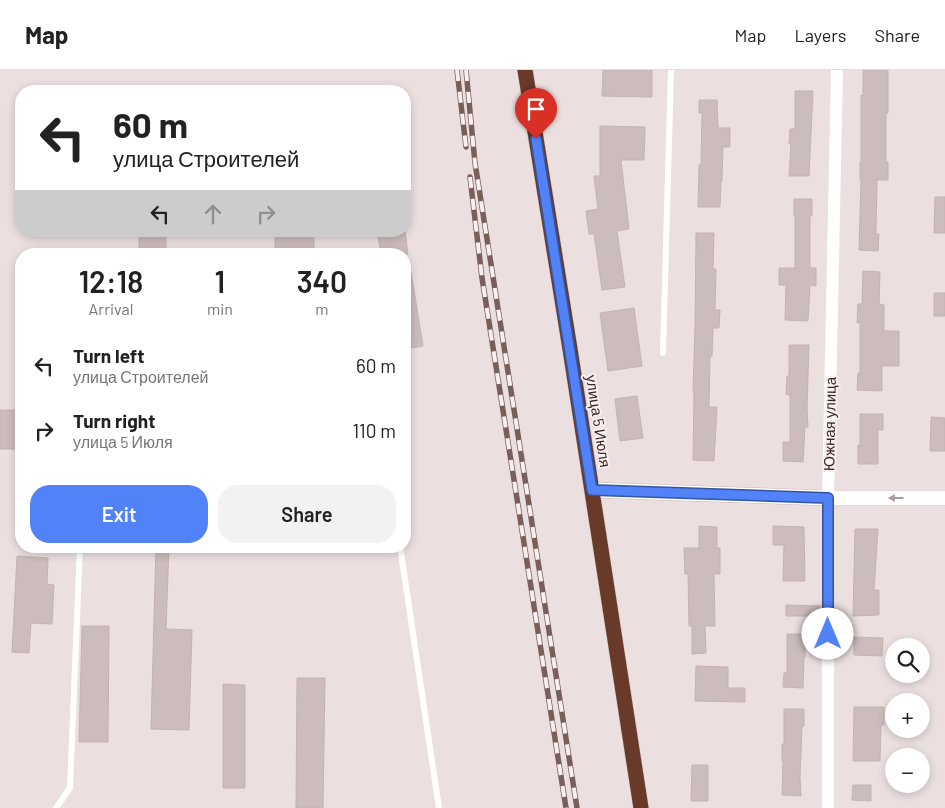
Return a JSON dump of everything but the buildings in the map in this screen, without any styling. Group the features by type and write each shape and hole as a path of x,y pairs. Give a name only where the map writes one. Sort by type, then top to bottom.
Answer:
{"highway":[{"name":"улица 5 Июля","path":"525,70 641,808"}],"main road":[{"path":"592,490 828,498 945,498"}],"street":[{"name":"Южная улица","path":"828,808 828,498 837,70"}],"lane":[{"path":"663,353 671,70"},
{"path":"56,808 70,788 80,553"},
{"path":"401,553 439,808"}],"railway":[{"path":"457,70 466,147"},
{"path":"466,70 475,163 577,808"},
{"path":"470,177 482,278 566,808"}],"route":[{"path":"536,139 592,490 828,498 828,634"}]}
